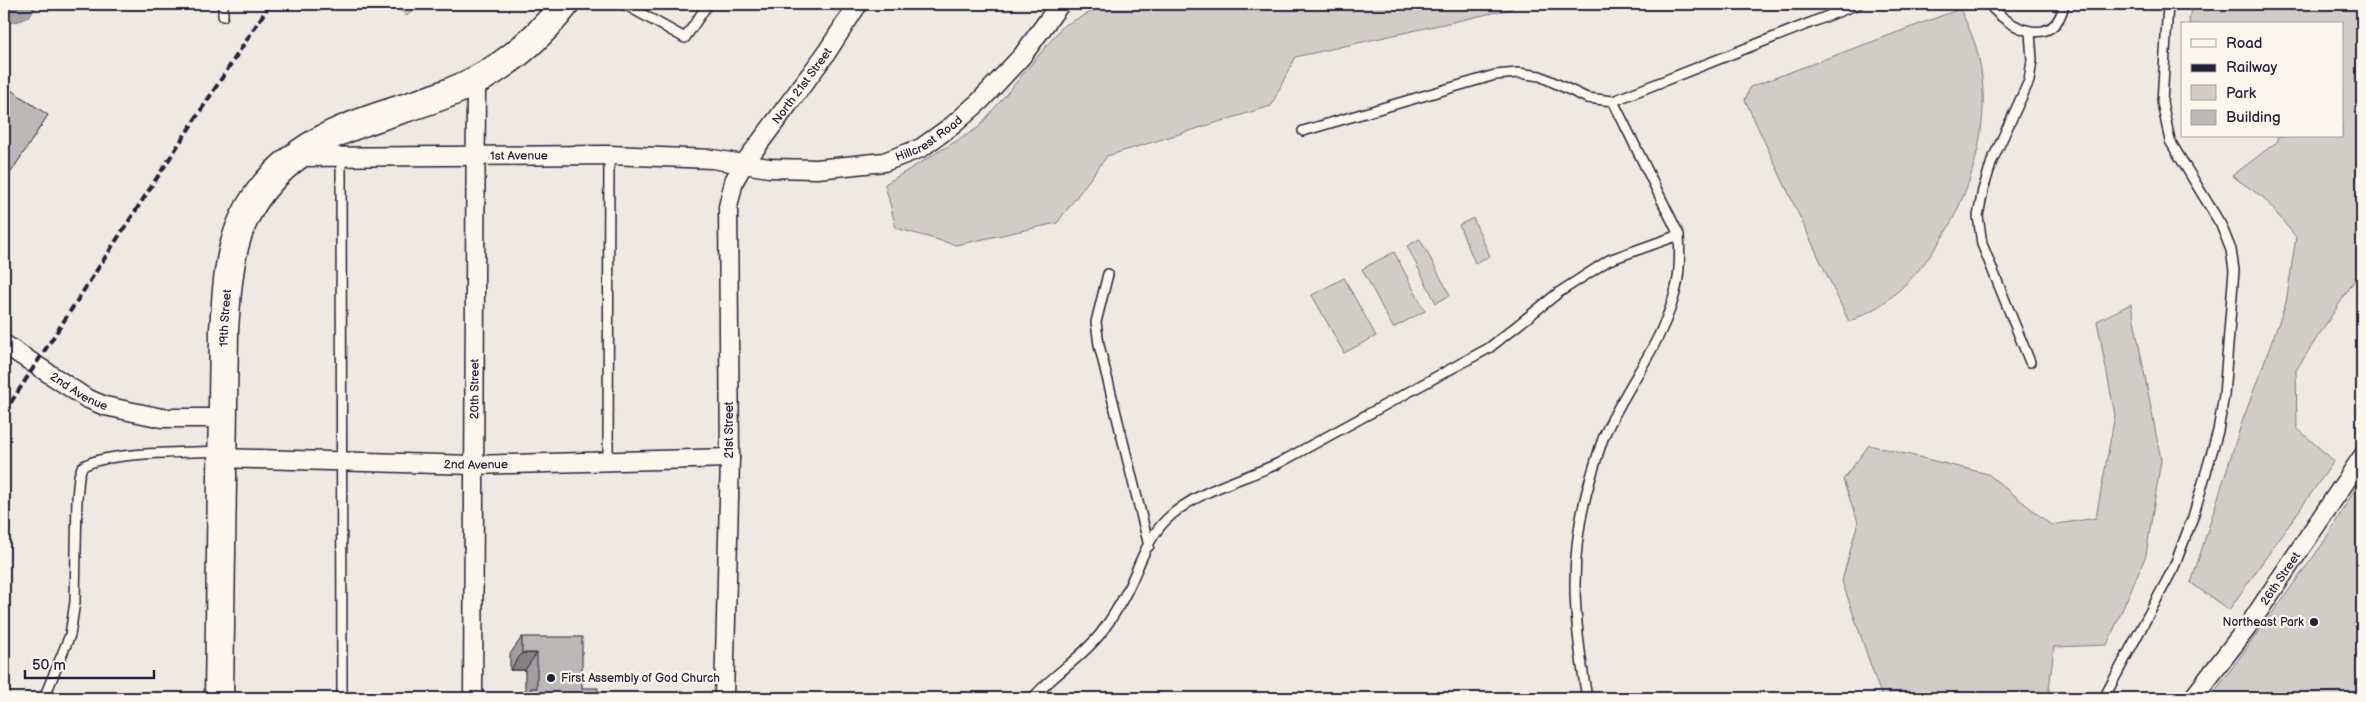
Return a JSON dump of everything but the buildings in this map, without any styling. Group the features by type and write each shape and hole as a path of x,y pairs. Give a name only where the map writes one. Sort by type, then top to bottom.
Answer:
{"main road":[{"name":"19th Street","path":"219,698 221,454 227,285 234,247 245,218 257,195 270,179 295,156 349,127 426,101 476,80 525,47 565,4"}],"street":[{"name":"North 21st Street","path":"743,165 825,55 858,4"},
{"name":"Hillcrest Road","path":"743,165 818,169 857,166 884,162 921,148 953,125 980,101 1022,56 1060,4"},
{"name":"20th Street","path":"473,698 476,80"},
{"name":"1st Avenue","path":"295,156 609,155 712,159 743,165"},
{"name":"21st Street","path":"724,698 730,458 728,207 734,181 743,165"},
{"name":"2nd Avenue","path":"4,344 86,398 105,406 162,418 222,418"},
{"name":"2nd Avenue","path":"221,454 340,461 474,465 730,458"},
{"name":"26th Street","path":"2193,698 2249,624 2362,457"}],"lane":[{"path":"223,4 223,16"},
{"path":"624,4 685,38 708,4"},
{"path":"1830,4 1834,14"},
{"path":"1303,130 1495,75 1518,73 1540,76 1587,98 1614,100 1858,4"},
{"path":"1989,4 2012,26 2030,32 2047,31 2057,22 2064,4"},
{"path":"2104,698 2174,567 2198,500 2218,431 2224,395 2234,270 2231,250 2221,225 2170,141 2162,102 2168,4"},
{"path":"2030,32 2032,60 2029,80 1992,161 1982,190 1978,216 1982,244 2030,362"},
{"path":"1587,698 1574,609 1575,552 1585,495 1605,435 1665,322 1677,284 1679,235 1614,100"},
{"path":"608,461 609,155"},
{"path":"341,157 340,461 342,698"},
{"path":"1032,698 1044,685 1084,652 1102,632 1127,591 1134,572 1149,546 1167,520 1183,507 1224,485 1247,478 1279,463 1489,348 1558,293 1609,260 1679,235"},
{"path":"1108,274 1096,322 1099,344 1149,546"},
{"path":"44,698 70,634 75,602 78,491 82,467 100,459 123,456 221,454"}],"green space":[{"path":"393,4 419,4 407,16"},
{"path":"1107,4 1515,4 1511,9 1295,57 1271,106 1107,156 1057,223 956,245 896,228 885,184 978,128 1063,26"},
{"path":"2191,4 2362,4 2362,269 2296,370 2297,428 2334,461 2229,610 2191,583 2241,425 2286,303 2296,237 2264,198 2232,176 2278,141 2277,138 2344,138 2344,22 2189,22"},
{"path":"1960,9 1975,44 1982,78 1983,114 1977,151 1967,187 1951,222 1932,253 1908,281 1882,304 1849,322 1745,100 1750,87"},
{"path":"1473,218 1490,256 1475,263 1459,225"},
{"path":"1420,239 1450,295 1436,303 1407,246"},
{"path":"1394,252 1425,311 1393,328 1362,269"},
{"path":"1344,278 1376,336 1344,353 1312,295"},
{"path":"2131,304 2161,460 2146,555 2107,645 2054,647 2048,698 1882,698 1842,581 1858,522 1843,480 1869,445 1988,474 2051,525 2096,518 2115,415 2097,321"},
{"name":"Northeast Park","path":"2362,477 2362,698 2210,698 2322,545"}],"shaded area":[{"path":"4,4 37,4 28,17 20,21 4,22"}],"railway":[{"path":"4,413 270,4"}],"place":[{"name":"Northeast Park","path":"2314,622"},
{"name":"First Assembly of God Church","path":"551,678"}]}
